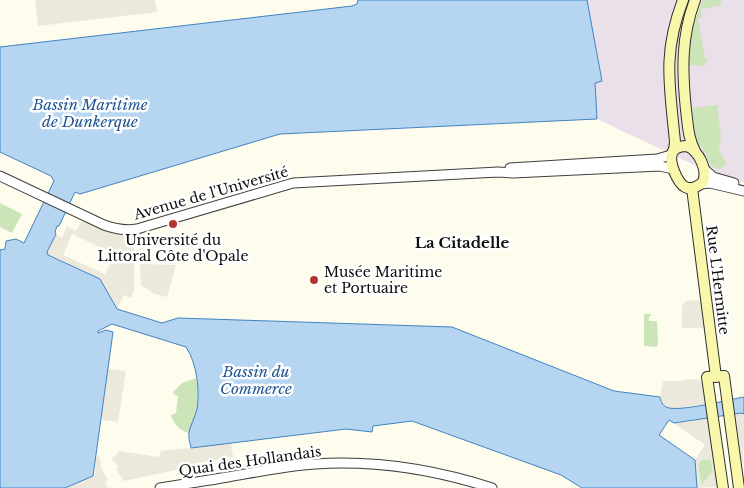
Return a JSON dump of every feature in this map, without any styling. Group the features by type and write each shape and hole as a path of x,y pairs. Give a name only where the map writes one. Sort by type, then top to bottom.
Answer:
{"main road":[{"path":"683,0 674,27 668,80 675,139 671,162 681,185 684,187 697,186 705,177 704,170 689,136 682,62 686,33 696,0"},
{"path":"673,153 685,146 695,151"},
{"name":"Rue L'Hermitte","path":"697,186 716,377"},
{"path":"716,377 727,398 739,488"},
{"path":"716,377 710,401 723,488"}],"street":[{"name":"Avenue de l'Université","path":"498,172 520,167 657,159 673,153"},
{"name":"Avenue de l'Université","path":"0,176 113,228 134,230 293,183 498,172 513,173 660,166 673,169"},
{"path":"704,170 715,178 744,187"},
{"path":"697,186 712,184 744,191"},
{"name":"Quai des Hollandais","path":"160,488 310,464 348,463 449,476 492,488"},
{"name":"Quai des Hollandais","path":"200,488 262,476 319,468 402,470 474,488"}],"shaded area":[{"path":"35,0 155,0 157,12 38,26"},
{"path":"587,0 744,0 744,182 711,173 597,119 595,83 602,80"},
{"path":"83,219 128,234 134,240 134,290 131,298 124,295 117,309 100,279 47,254 55,234 62,238 67,226 76,231","holes":["72,234 114,254 113,261 105,274 63,255"]},
{"path":"140,264 176,265 167,297 155,294 141,285"},
{"path":"698,300 701,303 704,328 682,328 682,306 686,301"},
{"path":"108,369 126,371 118,422 101,420"},
{"path":"697,379 704,384 707,404 672,409 664,406 660,397 663,381"},
{"path":"732,414 744,414 744,472 743,462 741,462 744,488 742,488"},
{"path":"709,418 718,488 697,488 695,460 705,445 674,423","holes":["711,459 713,471 701,486 698,464 702,460"]},
{"path":"231,443 233,457 196,463 195,466 124,481 116,469 118,467 115,462 111,460 119,451 159,457 161,451"},
{"path":"96,457 100,457 101,467 108,480 105,482 108,488 65,488 95,474"}],"green space":[{"path":"703,0 721,0 722,5 701,9 702,17 698,18 705,59 708,59 704,66 690,65 688,58 689,42"},
{"path":"717,105 721,137 719,150 727,164 719,169 711,166 702,147 696,141 692,108"},
{"path":"0,203 22,214 12,233 0,227"},
{"path":"644,314 651,314 649,321 657,321 657,347 644,346"},
{"path":"196,378 197,406 189,433 180,429 172,418 171,415 176,413 178,396 173,392 182,383"},
{"path":"711,458 713,471 701,486 698,464 702,460"}],"water":[{"path":"358,0 587,0 602,81 595,83 597,119 280,134 80,194 75,192 59,226 57,226 56,234 47,252 48,255 100,279 117,309 162,323 178,318 452,327 614,391 660,397 666,407 692,407 744,397 744,414 674,423 669,420 659,435 695,460 697,488 582,488 561,475 412,421 373,426 372,432 346,429 191,448 189,434 197,409 198,386 193,361 186,347 112,324 98,331 98,333 106,330 113,332 93,476 65,488 0,488 0,250 5,249 6,241 16,239 24,243 54,181 51,176 0,152 0,47 352,6 357,4"}],"place":[{"name":"Université du Littoral Côte d'Opale","path":"173,224"},
{"name":"Musée Maritime et Portuaire","path":"314,280"}],"district":[{"name":"La Citadelle","path":"462,242"}],"water label":[{"name":"Bassin Maritime de Dunkerque","path":"90,112"},
{"name":"Bassin du Commerce","path":"256,380"}]}
